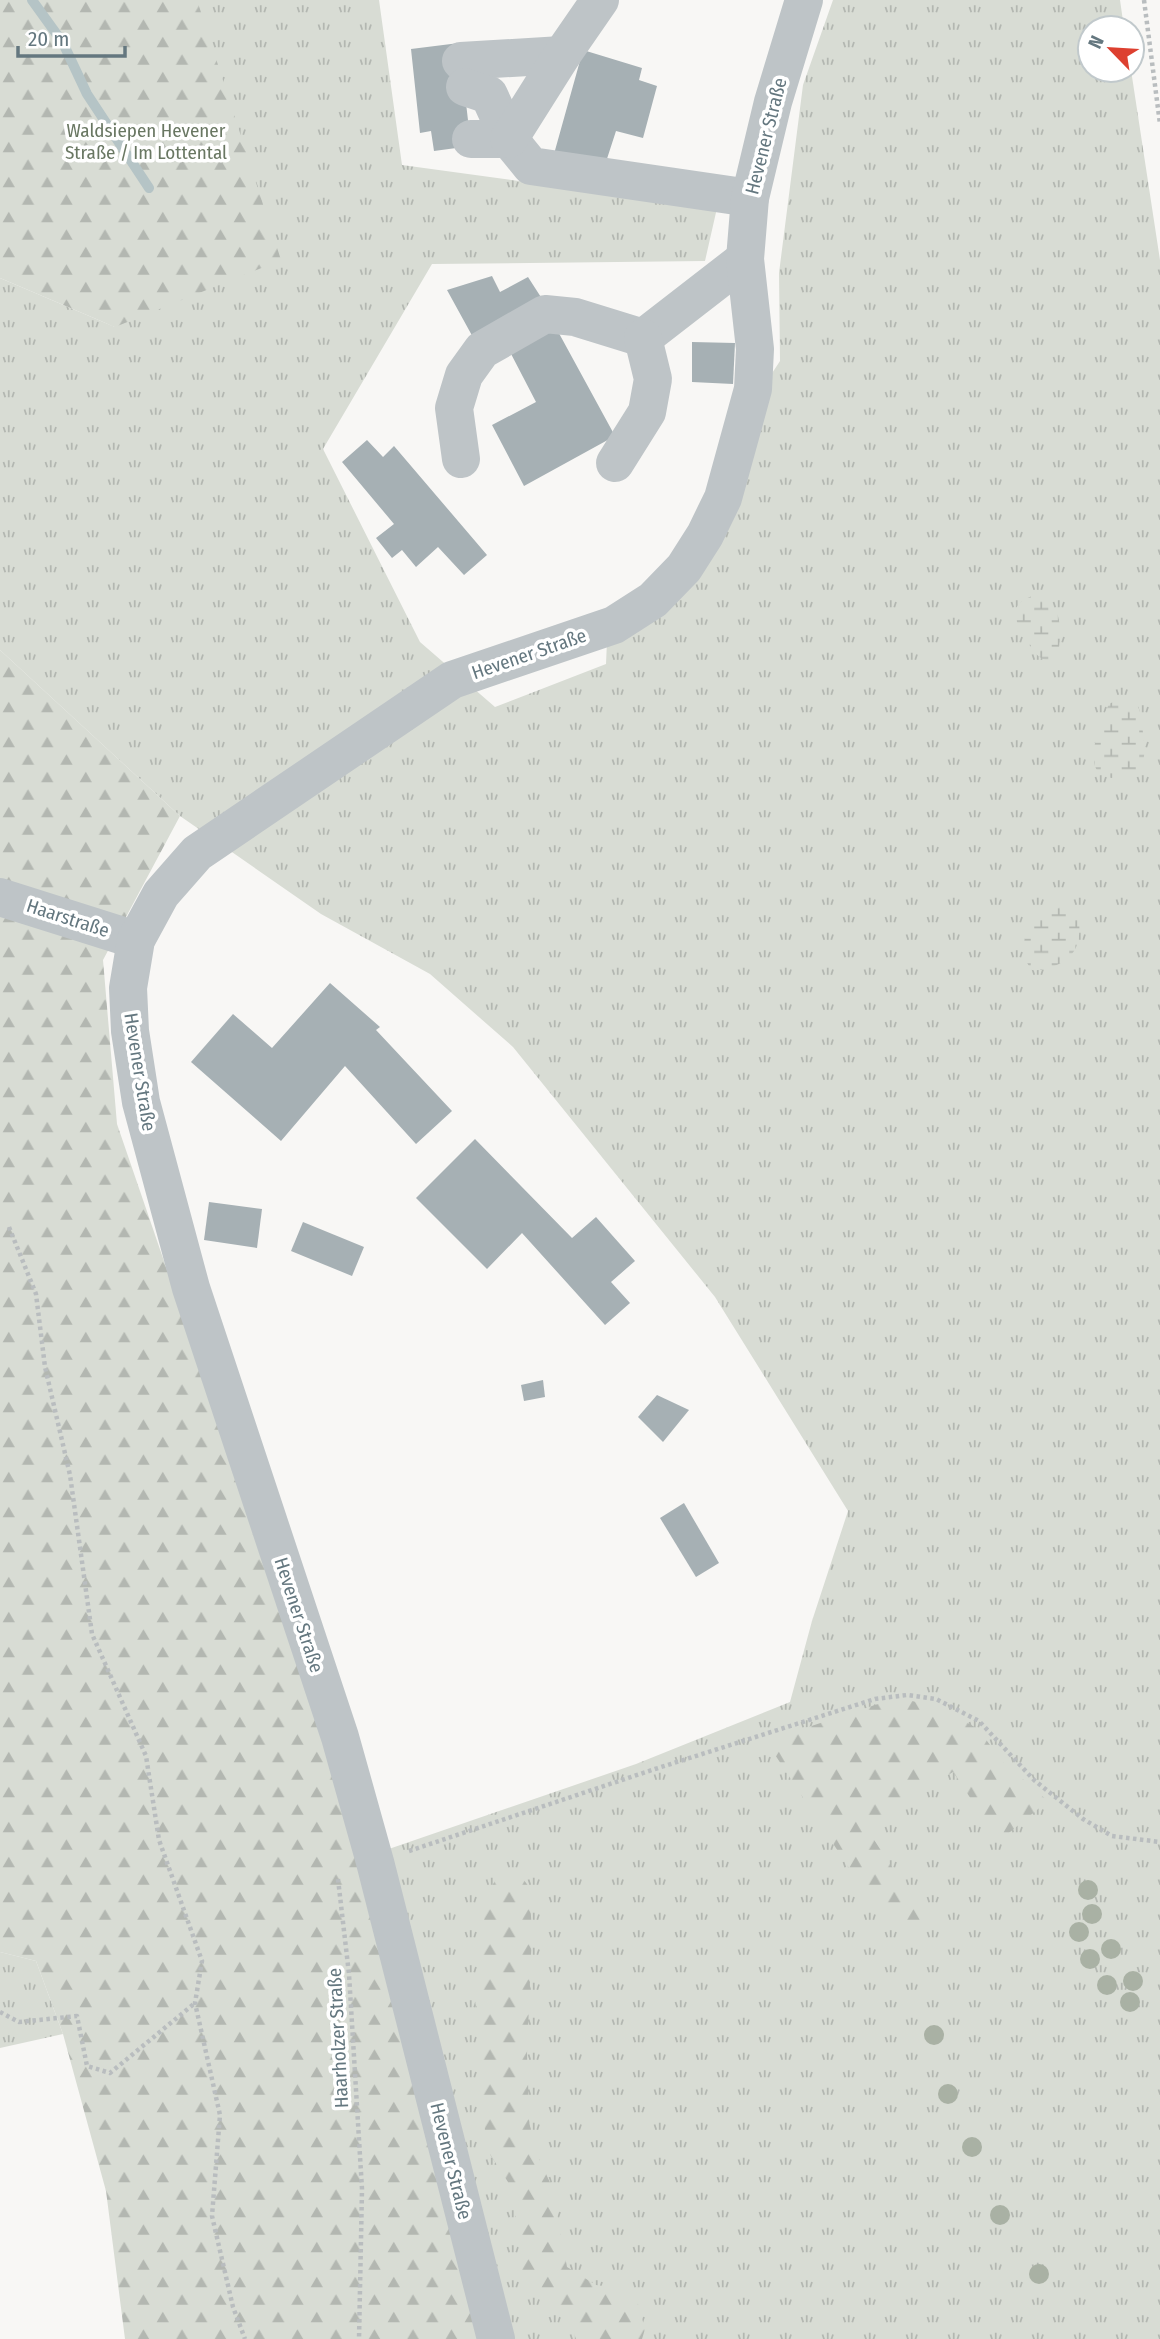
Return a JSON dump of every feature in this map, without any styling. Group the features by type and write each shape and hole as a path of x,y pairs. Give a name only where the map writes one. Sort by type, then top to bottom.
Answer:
{"street":[{"path":"509,139 600,0"},
{"name":"Hevener Straße","path":"496,2339 375,1862 340,1737 191,1287 141,1102 130,1031 128,988 136,940 161,894 197,853 452,680 614,625 653,600 684,568 705,535 723,498 753,389 755,349 745,259 750,198 773,102 804,0"},
{"path":"562,55 463,74 489,95 509,139 531,166 750,198"},
{"path":"471,138 509,139"},
{"path":"643,338 745,259"},
{"path":"461,459 454,408 464,375 482,350 545,314 575,317 643,338"},
{"path":"615,463 647,412 653,379 643,338"},
{"name":"Haarstraße","path":"0,897 136,940"}],"path":[{"path":"1144,0 1160,124"},
{"path":"9,1227 36,1294 45,1367 70,1475 92,1634 146,1756 159,1840 202,1961 195,2003 220,2115 212,2216 233,2307 245,2339"},
{"path":"375,1862 875,1699 907,1695 936,1699 979,1721 1034,1780 1083,1819 1112,1836 1160,1842"},
{"name":"Haarholzer Straße","path":"337,1869 349,1974 362,2189 359,2339"},
{"path":"0,2011 19,2022 77,2016 87,2066 110,2073 195,2003"}],"green space":[{"path":"0,0 379,0 402,165 717,208 705,261 432,264 323,449 420,642 495,707 606,664 607,641 647,625 763,387 780,361 779,273 803,85 833,0 1120,0 1122,14 1076,14 1076,84 1133,84 1160,260 1160,2339 512,2339 383,1851 636,1764 790,1702 812,1621 848,1511 715,1297 513,1047 430,974 321,914 180,816 0,650 0,278 115,327 0,273"},
{"name":"Waldsiepen Hevener Straße / Im Lottental","path":"0,0 197,0 281,260 115,327 0,278"},
{"path":"1032,596 1047,601 1056,610 1060,639 1054,661 1048,661 1036,654 1016,619 1016,608"},
{"path":"0,650 180,816 103,960 117,1124 343,1783 483,2339 125,2339 106,2191 63,2034 36,1961 0,1952"},
{"path":"1123,697 1135,703 1140,710 1144,757 1140,767 1131,775 1110,778 1098,772 1095,766 1095,743 1109,704"},
{"path":"1062,906 1070,906 1078,911 1078,942 1066,960 1045,969 1032,970 1024,952 1027,933 1035,922"},
{"path":"912,1701 942,1708 978,1729 1002,1761 1048,1801 999,1841 953,1772 865,1826 930,1919 899,1928 868,1897 766,1741 884,1702"},
{"path":"518,1872 529,1887 532,1931 527,2054 530,2139 552,2187 567,2267 596,2285 634,2290 645,2329 642,2339 576,2339 574,2333 544,2298 523,2278 514,2191 487,2150 478,2066 475,1994 487,1894 498,1876"},
{"path":"0,1952 36,1961 63,2034 0,2048"}],"building":[{"path":"459,43 471,146 434,151 431,131 420,133 411,49"},
{"path":"583,50 642,68 639,80 657,86 643,138 616,131 604,168 554,154"},
{"path":"492,276 500,292 528,277 546,305 475,341 447,290"},
{"path":"555,326 615,436 524,486 492,425 536,402 509,350"},
{"path":"692,342 735,343 733,384 692,382"},
{"path":"367,440 383,457 394,446 487,555 464,575 438,547 416,567 402,550 392,558 376,538 394,524 342,462"},
{"path":"330,983 380,1027 376,1030 452,1111 416,1144 345,1066 281,1141 191,1062 233,1014 272,1048"},
{"path":"475,1139 572,1238 596,1217 635,1261 611,1282 630,1303 605,1325 522,1233 487,1269 416,1198"},
{"path":"209,1202 262,1209 257,1248 204,1240"},
{"path":"303,1222 364,1247 352,1276 291,1251"},
{"path":"543,1380 545,1397 524,1401 521,1385"},
{"path":"657,1395 689,1410 663,1442 638,1417"},
{"path":"684,1503 719,1563 696,1577 660,1518"}],"waterway":[{"path":"32,0 63,43 87,94 149,188"}]}
